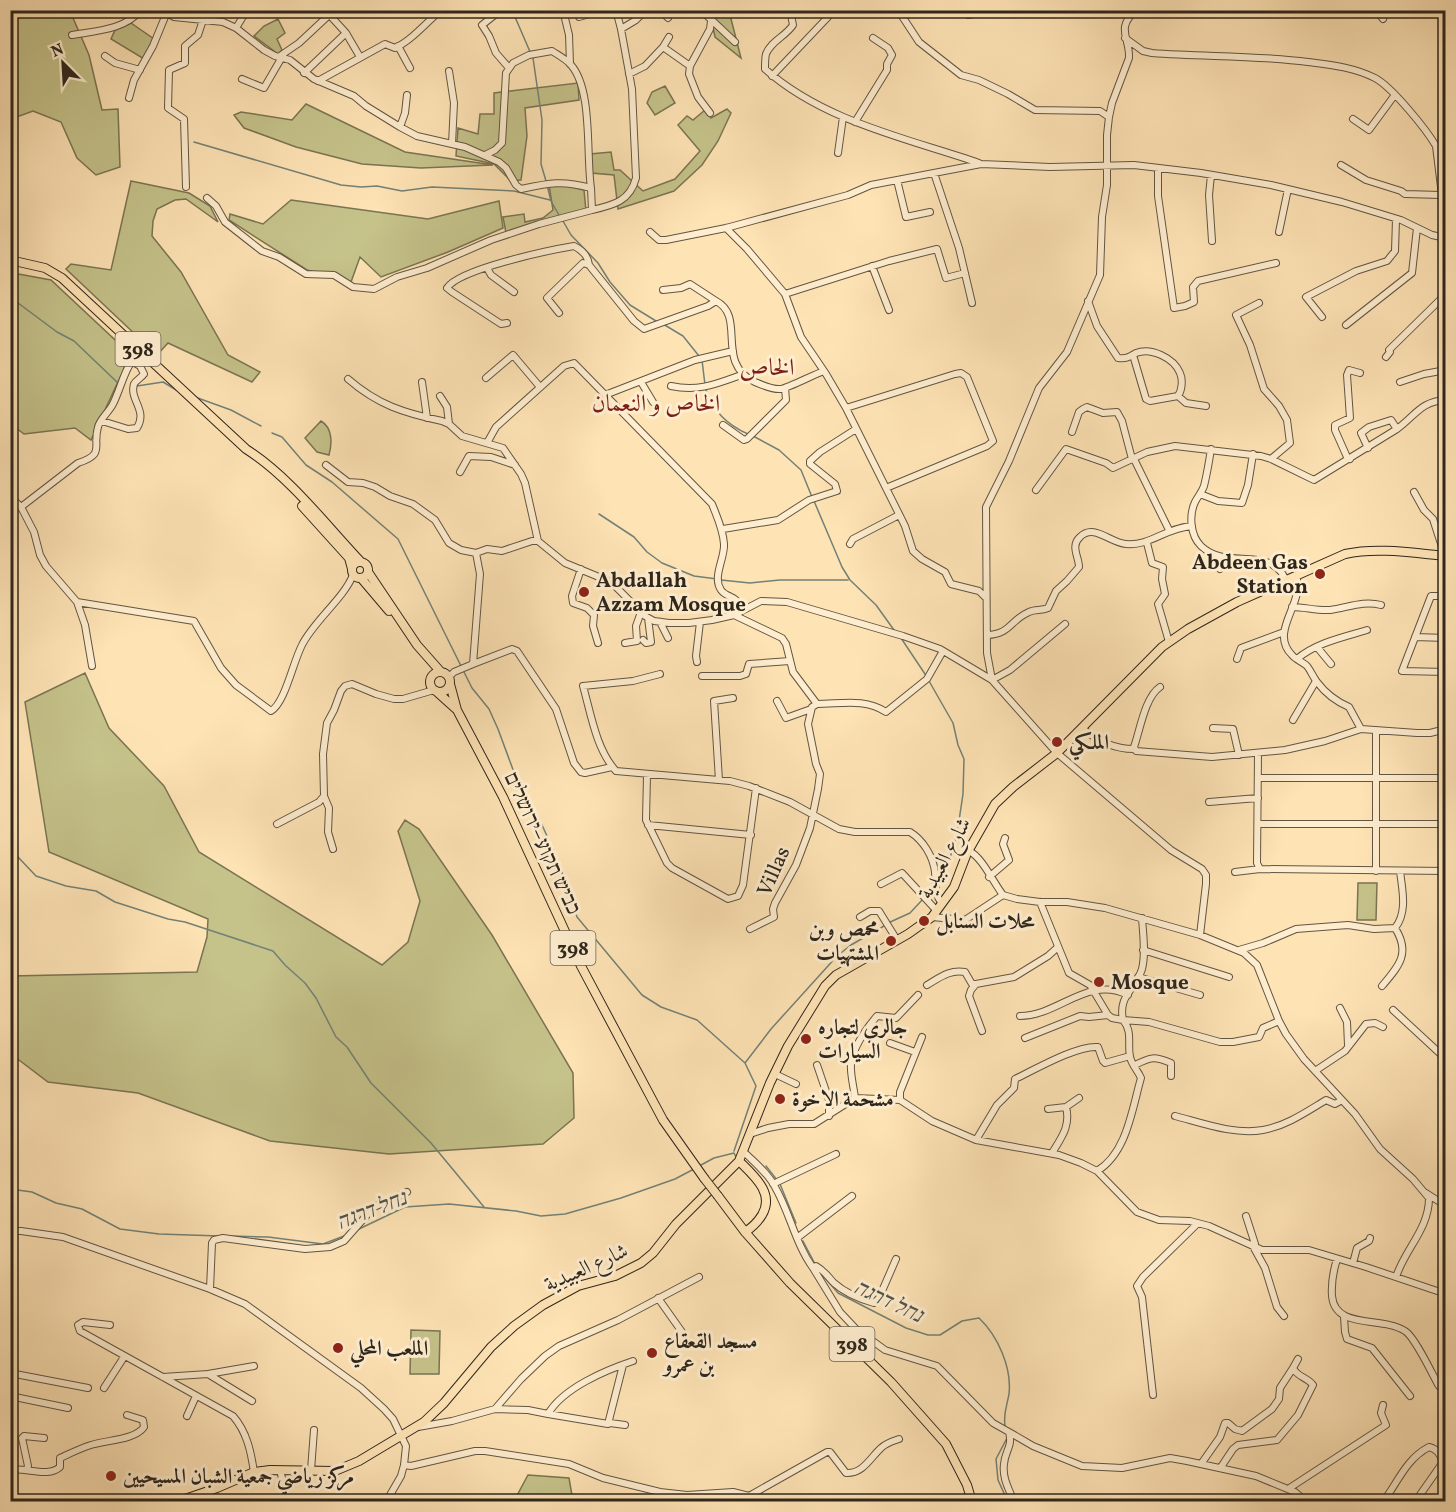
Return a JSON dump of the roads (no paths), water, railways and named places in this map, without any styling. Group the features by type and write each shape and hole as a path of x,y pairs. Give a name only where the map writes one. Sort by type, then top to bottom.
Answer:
{"main road":[{"name":"398","path":"10,262 23,262 55,272 322,522 361,562 355,564 359,573"},
{"name":"398","path":"322,522 425,656 440,671 446,673 450,680 457,710"},
{"name":"شارع العبيدية","path":"176,1502 210,1491 254,1472 335,1471 358,1461 418,1427 432,1415 491,1347 514,1326 543,1305 578,1286 615,1276 641,1263 653,1253 676,1224 739,1161 774,1074 793,1037 825,986 836,975 897,940 937,911 954,887 969,851 995,804 1057,753 1169,642 1188,628 1237,602 1345,554 1361,551 1445,556"},
{"name":"398","path":"425,656 433,689 457,710"},
{"path":"431,676 440,671"},
{"path":"433,689 443,692 450,680"},
{"name":"כביש תקוע–ירושלים","path":"457,710 503,797 581,966 663,1119 704,1179 745,1232"},
{"path":"739,1161 758,1180 766,1199 764,1211 754,1226 745,1232"},
{"name":"398","path":"745,1232 790,1283 891,1382 946,1444 967,1485 972,1502"}],"street":[{"path":"72,35 115,27 127,22 141,10"},
{"path":"236,28 247,10"},
{"path":"318,81 385,44 395,48 408,42 417,30 441,10"},
{"path":"501,10 482,25 496,53 509,68"},
{"path":"563,10 569,36 570,64"},
{"path":"579,17 604,10"},
{"path":"207,198 216,206 225,222 262,251 279,257 306,274 334,275 353,287 374,289 491,240 539,224 610,206 627,197 634,187 636,178 632,89 616,10"},
{"path":"621,29 646,10"},
{"path":"660,10 668,18"},
{"path":"701,10 735,42"},
{"path":"790,10 793,25 789,32 774,43 766,53 765,69 772,76 843,117 981,164"},
{"path":"772,76 828,18 829,10"},
{"path":"898,10 919,42 961,75 979,80 1035,110 1100,111 1109,117"},
{"path":"964,10 968,15 995,10"},
{"path":"992,680 987,653 986,507 1009,461 1039,388 1067,352 1100,275 1102,218 1107,194 1109,117 1112,103 1130,58 1124,30 1126,22 1136,10"},
{"path":"1376,10 1383,19"},
{"path":"129,98 134,80 153,46 164,11 174,17 223,22 236,28 264,50 290,60 304,73 354,96 366,106 417,136 485,155 506,168 521,189 569,182 591,188"},
{"path":"242,79 264,88 281,57 300,43 327,13 346,33 360,57"},
{"path":"186,187 184,119 168,108 168,70 185,63 185,46 198,35 203,20"},
{"path":"710,113 698,97 689,74 690,66 710,29 711,21"},
{"path":"304,73 346,33"},
{"path":"629,74 645,66 669,37"},
{"path":"1125,37 1143,51 1152,53 1269,58 1344,66 1377,79 1429,135 1436,146 1443,185 1441,195 1446,228"},
{"path":"855,122 887,70 887,64 892,55 888,48 873,38"},
{"path":"398,46 410,68"},
{"path":"663,47 690,66"},
{"path":"485,155 502,143 506,73 509,68 513,63 529,55 552,51 570,64 577,73 583,95 588,133 588,171 592,210"},
{"path":"105,56 115,63 140,70"},
{"path":"449,71 454,103 452,144"},
{"path":"400,127 407,95"},
{"path":"1353,119 1369,130 1394,96"},
{"path":"838,153 843,117"},
{"path":"650,232 658,240 666,240 726,228 848,195 872,185 981,164 1050,167 1107,165 1158,168 1211,175 1288,189 1342,202 1446,238"},
{"path":"1341,165 1366,180 1405,194 1441,195"},
{"path":"1158,168 1158,196 1174,308 1194,302 1193,287 1198,280 1276,263"},
{"path":"934,173 959,248 972,303"},
{"path":"1211,175 1209,195 1212,241"},
{"path":"897,180 906,217 930,212"},
{"path":"1279,232 1288,189"},
{"path":"1322,317 1306,297 1356,271 1387,261 1395,251 1396,219"},
{"path":"726,228 785,294 801,337 846,408 909,534 913,551 917,556 945,572 951,584 979,591 986,599"},
{"path":"1346,325 1412,273 1417,228"},
{"path":"507,323 501,324 447,288 455,280 487,268 574,246 581,250 588,259 589,265 634,321 644,329 708,306 716,300"},
{"path":"785,294 872,266 938,249 946,278 965,273"},
{"path":"559,313 547,298 583,263 589,265"},
{"path":"872,266 889,310"},
{"path":"487,268 491,275 514,292"},
{"path":"663,290 681,288 690,284 722,304 729,313 733,351 741,375"},
{"path":"1386,357 1389,350 1446,294"},
{"path":"1088,301 1097,326 1118,358 1130,358 1133,355 1137,352 1161,354 1176,366 1182,381 1182,391 1178,396 1146,399 1133,355"},
{"path":"1259,303 1236,315 1250,345 1264,389 1279,406 1287,420 1290,443 1271,459"},
{"path":"21,507 78,463 89,460 94,454 98,446 98,427 114,403 131,361 141,351"},
{"path":"605,395 695,360 733,351"},
{"path":"486,378 513,355 540,387"},
{"path":"102,421 128,429 137,428 139,424 141,408 137,403 134,386 144,374 140,366 131,361"},
{"path":"487,443 496,427 564,366 572,363 577,365 712,504 723,530 724,548 718,585 722,592 736,600 736,614"},
{"path":"1350,459 1335,430 1335,425 1350,418 1347,375 1350,370 1360,373"},
{"path":"1400,382 1446,370"},
{"path":"671,386 691,390 741,375 776,389 785,388 824,371"},
{"path":"846,408 955,374 961,373 967,377 993,441 987,446 886,489"},
{"path":"348,379 363,392 390,407 449,424 462,436 502,448 525,483 538,541 565,563 611,582 648,618 660,622 700,622 736,614 761,601 787,602 903,636 943,651 992,680 1057,753 1171,850 1202,869 1206,875 1206,884 1200,935"},
{"path":"422,382 427,418"},
{"path":"641,382 653,402"},
{"path":"723,425 744,440 786,400 785,388"},
{"path":"440,396 447,406 449,424"},
{"path":"1178,396 1186,403 1206,406"},
{"path":"1036,490 1066,449 1106,463 1113,468 1147,452 1175,446 1253,454 1271,459 1314,480 1397,429 1417,410 1431,402 1446,400"},
{"path":"1072,432 1079,412 1087,407 1103,413 1117,412 1122,421 1133,459 1169,530"},
{"path":"1368,448 1361,433 1369,427 1390,420 1397,429"},
{"path":"723,530 778,520 809,500 837,491 835,484 810,464 810,461 856,429"},
{"path":"1211,449 1200,494 1192,510 1191,525 1198,544 1209,553 1227,559 1262,560 1281,570 1286,580"},
{"path":"1200,494 1218,501 1242,503 1248,485 1253,454"},
{"path":"460,472 469,456 490,457 515,465"},
{"path":"326,465 348,482 375,487 390,496 413,504 435,520 449,543 461,550 476,553 487,549 502,551 538,541"},
{"path":"1414,492 1424,510 1433,519 1445,556"},
{"path":"10,496 21,507 34,532 40,555 46,566 77,602 86,625 92,666"},
{"path":"850,544 853,539 899,514"},
{"path":"987,635 1002,632 1030,611 1048,608 1056,591 1079,567 1075,551 1076,544 1077,539 1084,534 1091,531 1097,532 1123,544 1147,543 1178,526 1191,525"},
{"path":"1147,543 1152,563 1163,567 1162,579 1165,594 1158,604 1169,642"},
{"path":"473,664 480,574 476,553"},
{"path":"1220,569 1226,565 1227,559"},
{"path":"581,569 572,597 573,603 587,608 594,615 593,626 598,643"},
{"path":"77,602 194,621 221,668 236,685 271,711 277,708 283,698 288,678 302,644 324,613 359,573"},
{"path":"1296,576 1298,587 1284,632 1285,645 1292,656 1306,665 1316,681 1334,700 1350,707 1361,729"},
{"path":"1446,596 1431,596 1402,671 1446,672"},
{"path":"1292,608 1303,607 1318,610 1367,602 1381,605"},
{"path":"625,643 637,641 636,626 641,612"},
{"path":"736,614 782,638 797,680 814,706"},
{"path":"643,640 646,643 651,642 648,618"},
{"path":"660,622 668,638"},
{"path":"697,662 700,622"},
{"path":"992,680 1010,670 1065,624"},
{"path":"1297,659 1305,652 1317,647 1367,630"},
{"path":"1237,659 1241,648 1284,632"},
{"path":"1415,637 1446,638"},
{"path":"1317,647 1330,664"},
{"path":"450,680 454,672 512,649 517,651 556,710 574,763 580,772 612,767"},
{"path":"777,701 786,718 814,706 832,702 876,705 886,712 927,680 943,651"},
{"path":"702,676 740,676 746,674 749,664 790,661"},
{"path":"660,674 633,681 583,686 602,748 616,771 719,780 756,788 813,813 839,829 855,832 910,832 917,836 930,857 934,869 937,911"},
{"path":"1293,720 1316,681"},
{"path":"333,849 328,832 329,808 324,796 323,754 327,723 340,692 345,686 352,684 394,699 433,689"},
{"path":"1134,749 1152,693 1160,687"},
{"path":"719,780 714,701 733,698"},
{"name":"Villas","path":"750,929 774,917 775,903 796,865 810,828 820,774 808,724 814,706"},
{"path":"1082,728 1095,739 1123,749 1212,757 1285,750 1325,741 1361,729 1430,733 1446,729"},
{"path":"1213,728 1233,729 1239,755"},
{"path":"1376,730 1376,871"},
{"path":"1258,753 1257,863 1260,869"},
{"path":"647,775 648,825 669,866 728,899 735,898 741,892 756,788"},
{"path":"1259,778 1446,778"},
{"path":"278,824 319,802 324,796"},
{"path":"1209,802 1258,798"},
{"path":"1258,824 1446,824"},
{"path":"648,825 751,835"},
{"path":"989,877 1009,860 1003,844 1005,838"},
{"path":"969,851 979,857 989,877 1003,895 1040,902 1067,902 1106,908 1200,935 1238,950 1251,958 1257,965 1286,1034 1315,1071 1355,1114 1385,1153 1426,1192 1446,1206"},
{"path":"1235,872 1260,869 1446,871"},
{"path":"1395,928 1400,921 1403,906 1400,871"},
{"path":"881,884 902,873 937,911 965,920 1003,895"},
{"path":"1040,902 1070,973 1086,981 1112,1018 1149,1022 1220,1042 1259,1037 1263,1028 1279,1021"},
{"path":"860,917 870,911 879,911 897,940"},
{"path":"1097,1171 1108,1164 1125,1135 1141,1078 1130,1056 1128,1030 1123,1020 1121,1005 1138,977 1143,963 1142,918"},
{"path":"1238,950 1263,943 1296,929 1348,926 1374,929 1395,928"},
{"path":"1382,986 1400,965 1402,943 1395,928"},
{"path":"927,985 944,974 961,970 972,984 1014,977 1048,956 1058,947"},
{"path":"1143,950 1229,977"},
{"path":"1138,977 1200,995"},
{"path":"976,984 969,996 982,1031"},
{"path":"1020,1016 1028,1017 1092,991 1117,989 1128,994"},
{"path":"855,1098 851,1064 856,1048 869,1026 876,1017 896,1018 918,995"},
{"path":"1341,1008 1347,1022 1348,1046"},
{"path":"1393,1010 1446,1059"},
{"path":"1025,1038 1080,1016 1108,1015"},
{"path":"1315,1071 1345,1052 1369,1022 1383,1027"},
{"path":"900,1100 900,1092 922,1037"},
{"path":"890,1043 915,1052"},
{"path":"976,1140 997,1106 1014,1088 1015,1079 1087,1048 1098,1047 1102,1061 1106,1063 1130,1056"},
{"path":"1135,1065 1149,1058 1158,1057 1171,1063 1171,1076"},
{"path":"817,1065 829,1100 829,1116"},
{"path":"774,1074 796,1084"},
{"path":"750,1134 789,1124 814,1124 855,1098 900,1100 932,1121 976,1140 1052,1153 1097,1171 1137,1212 1159,1220 1190,1221 1209,1226 1254,1248 1272,1251 1309,1250 1446,1294"},
{"path":"1048,1109 1066,1107 1079,1098"},
{"path":"1175,1116 1226,1128 1261,1130 1283,1124 1326,1100 1335,1104 1342,1100"},
{"path":"1052,1153 1068,1126 1069,1117 1066,1107"},
{"path":"744,1152 766,1173 773,1184 804,1256 840,1312 856,1329 885,1350 937,1366 993,1423 1042,1450 1082,1466 1122,1468 1170,1458 1256,1476 1287,1489 1307,1502"},
{"path":"773,1184 836,1154"},
{"path":"210,1289 214,1240 223,1238 305,1249 330,1246 344,1241 374,1207 406,1192"},
{"path":"1396,1277 1400,1265 1423,1226 1429,1202 1426,1192"},
{"path":"797,1238 852,1196"},
{"path":"1246,1216 1255,1244 1254,1248 1265,1268 1276,1307 1284,1316"},
{"path":"1153,1395 1142,1298 1137,1286 1143,1277 1197,1224"},
{"path":"10,1231 21,1230 63,1237 210,1289 245,1304 361,1388 384,1408 406,1446 401,1476 386,1502"},
{"path":"1353,1263 1357,1248 1370,1238"},
{"path":"813,1268 816,1266 823,1270 834,1284 848,1293 861,1300 874,1302 879,1298 896,1259"},
{"path":"1337,1259 1332,1275 1333,1306 1344,1317 1392,1324 1407,1332 1439,1386"},
{"path":"495,1409 521,1378 552,1351 575,1338 618,1320 699,1277"},
{"path":"658,1298 682,1332"},
{"path":"1344,1317 1347,1339 1372,1348 1410,1396"},
{"path":"110,1325 83,1322 78,1325 80,1331 232,1416 240,1424 252,1456 254,1472"},
{"path":"104,1388 124,1357"},
{"path":"1201,1464 1220,1437 1225,1423 1242,1431 1272,1409 1278,1399 1280,1388 1298,1359"},
{"path":"548,1414 557,1403 582,1384 600,1373 633,1361"},
{"path":"610,1423 622,1365"},
{"path":"160,1377 208,1374 254,1366"},
{"path":"1221,1467 1238,1445 1277,1440 1298,1415 1313,1385 1297,1374 1293,1368"},
{"path":"10,1373 88,1388"},
{"path":"208,1374 252,1401"},
{"path":"10,1395 68,1408"},
{"path":"187,1416 196,1396"},
{"path":"1287,1489 1386,1425 1381,1413 1383,1405"},
{"path":"418,1427 452,1421 495,1409 528,1410 594,1423 625,1425"},
{"path":"10,1470 53,1472 60,1467 59,1459 76,1450 140,1432 144,1427 144,1420 127,1415"},
{"path":"311,1470 314,1430"},
{"path":"1009,1432 1012,1441 1004,1463 1004,1478 1014,1502"},
{"path":"27,1469 22,1438 24,1436 44,1438"},
{"path":"404,1465 411,1466 475,1451 485,1451 569,1464 603,1478 660,1492 687,1495 732,1492 749,1496 827,1452 830,1452 846,1473 854,1472 869,1462 882,1447 899,1439"},
{"path":"1383,1502 1405,1466 1423,1450 1433,1448 1443,1462 1415,1502"},
{"path":"280,1470 288,1502"}],"waterway":[{"path":"512,10 531,54"},
{"path":"533,58 542,120 541,164 546,181"},
{"path":"194,142 341,185 377,186 402,191 432,187 514,191 550,200"},
{"path":"547,185 551,201 560,217"},
{"path":"563,221 571,235 598,263 610,282 630,305 656,321"},
{"path":"10,293 18,303 57,332 74,341 119,384"},
{"path":"663,324 683,336 699,356"},
{"path":"702,360 705,385"},
{"path":"137,386 163,382 178,391"},
{"path":"706,390 722,416 748,434"},
{"path":"195,397 231,410 261,426"},
{"path":"272,433 282,437 306,465 332,482 398,539 461,666"},
{"path":"753,436 779,450 801,470 812,497"},
{"path":"814,501 842,567 850,580 876,605 894,630"},
{"path":"599,514 634,537 647,552 662,563 694,576 717,579"},
{"path":"721,580 750,583 780,580 848,580"},
{"path":"901,638 927,677"},
{"path":"464,672 472,688 489,709 515,775 557,858 577,917 642,995 661,1007 697,1020 745,1063 756,1086 734,1151"},
{"path":"929,681 953,723 964,759 963,794 957,834 944,878 937,885"},
{"path":"10,839 18,857 36,876 66,886 96,891 115,902 273,951 305,983 316,998 336,1037 347,1047 371,1083 431,1143 484,1207"},
{"path":"927,895 934,888"},
{"path":"888,923 910,913 923,899"},
{"path":"745,1063 771,1029 837,956 884,926"},
{"name":"נחל דרגה","path":"701,1165 714,1158 734,1153 736,1157"},
{"name":"נחל דרגה","path":"766,1166 777,1180"},
{"name":"נחל דרגה","path":"359,1229 405,1207 449,1204 541,1216 565,1214 621,1198 675,1179 694,1169"},
{"name":"נחל דרגה","path":"780,1184 796,1223"},
{"name":"נחל דרגה","path":"10,1189 32,1192 56,1203 82,1209 120,1229 159,1234 220,1236"},
{"name":"נחל דרגה","path":"230,1236 268,1237 323,1244 344,1236"},
{"name":"נחל דרגה","path":"803,1241 815,1264"},
{"name":"נחל דרגה","path":"821,1273 838,1293 906,1328 928,1335 940,1335 962,1321 979,1318 998,1343 1006,1363 1009,1394 1005,1426"},
{"name":"נחל דרגה","path":"1007,1438 996,1459 998,1480 1008,1502"}],"place":[{"name":"Abdeen Gas Station","path":"1320,574"},
{"name":"Abdallah Azzam Mosque","path":"584,592"},
{"name":"الملكي","path":"1057,742"},
{"name":"محلات السنابل","path":"924,921"},
{"name":"محمص وبن المشتهيات","path":"891,941"},
{"name":"Mosque","path":"1099,982"},
{"name":"جالري لتجاره السيارات","path":"806,1039"},
{"name":"مشحمة الاخوة","path":"780,1099"},
{"name":"الملعب المحلي","path":"338,1348"},
{"name":"مسجد القعقاع بن عمرو","path":"652,1353"},
{"name":"مركز رياضي جمعية الشبان المسيحيين","path":"111,1476"}],"district":[{"name":"الخاص","path":"767,367"},
{"name":"الخاص و النعمان","path":"656,403"}]}
